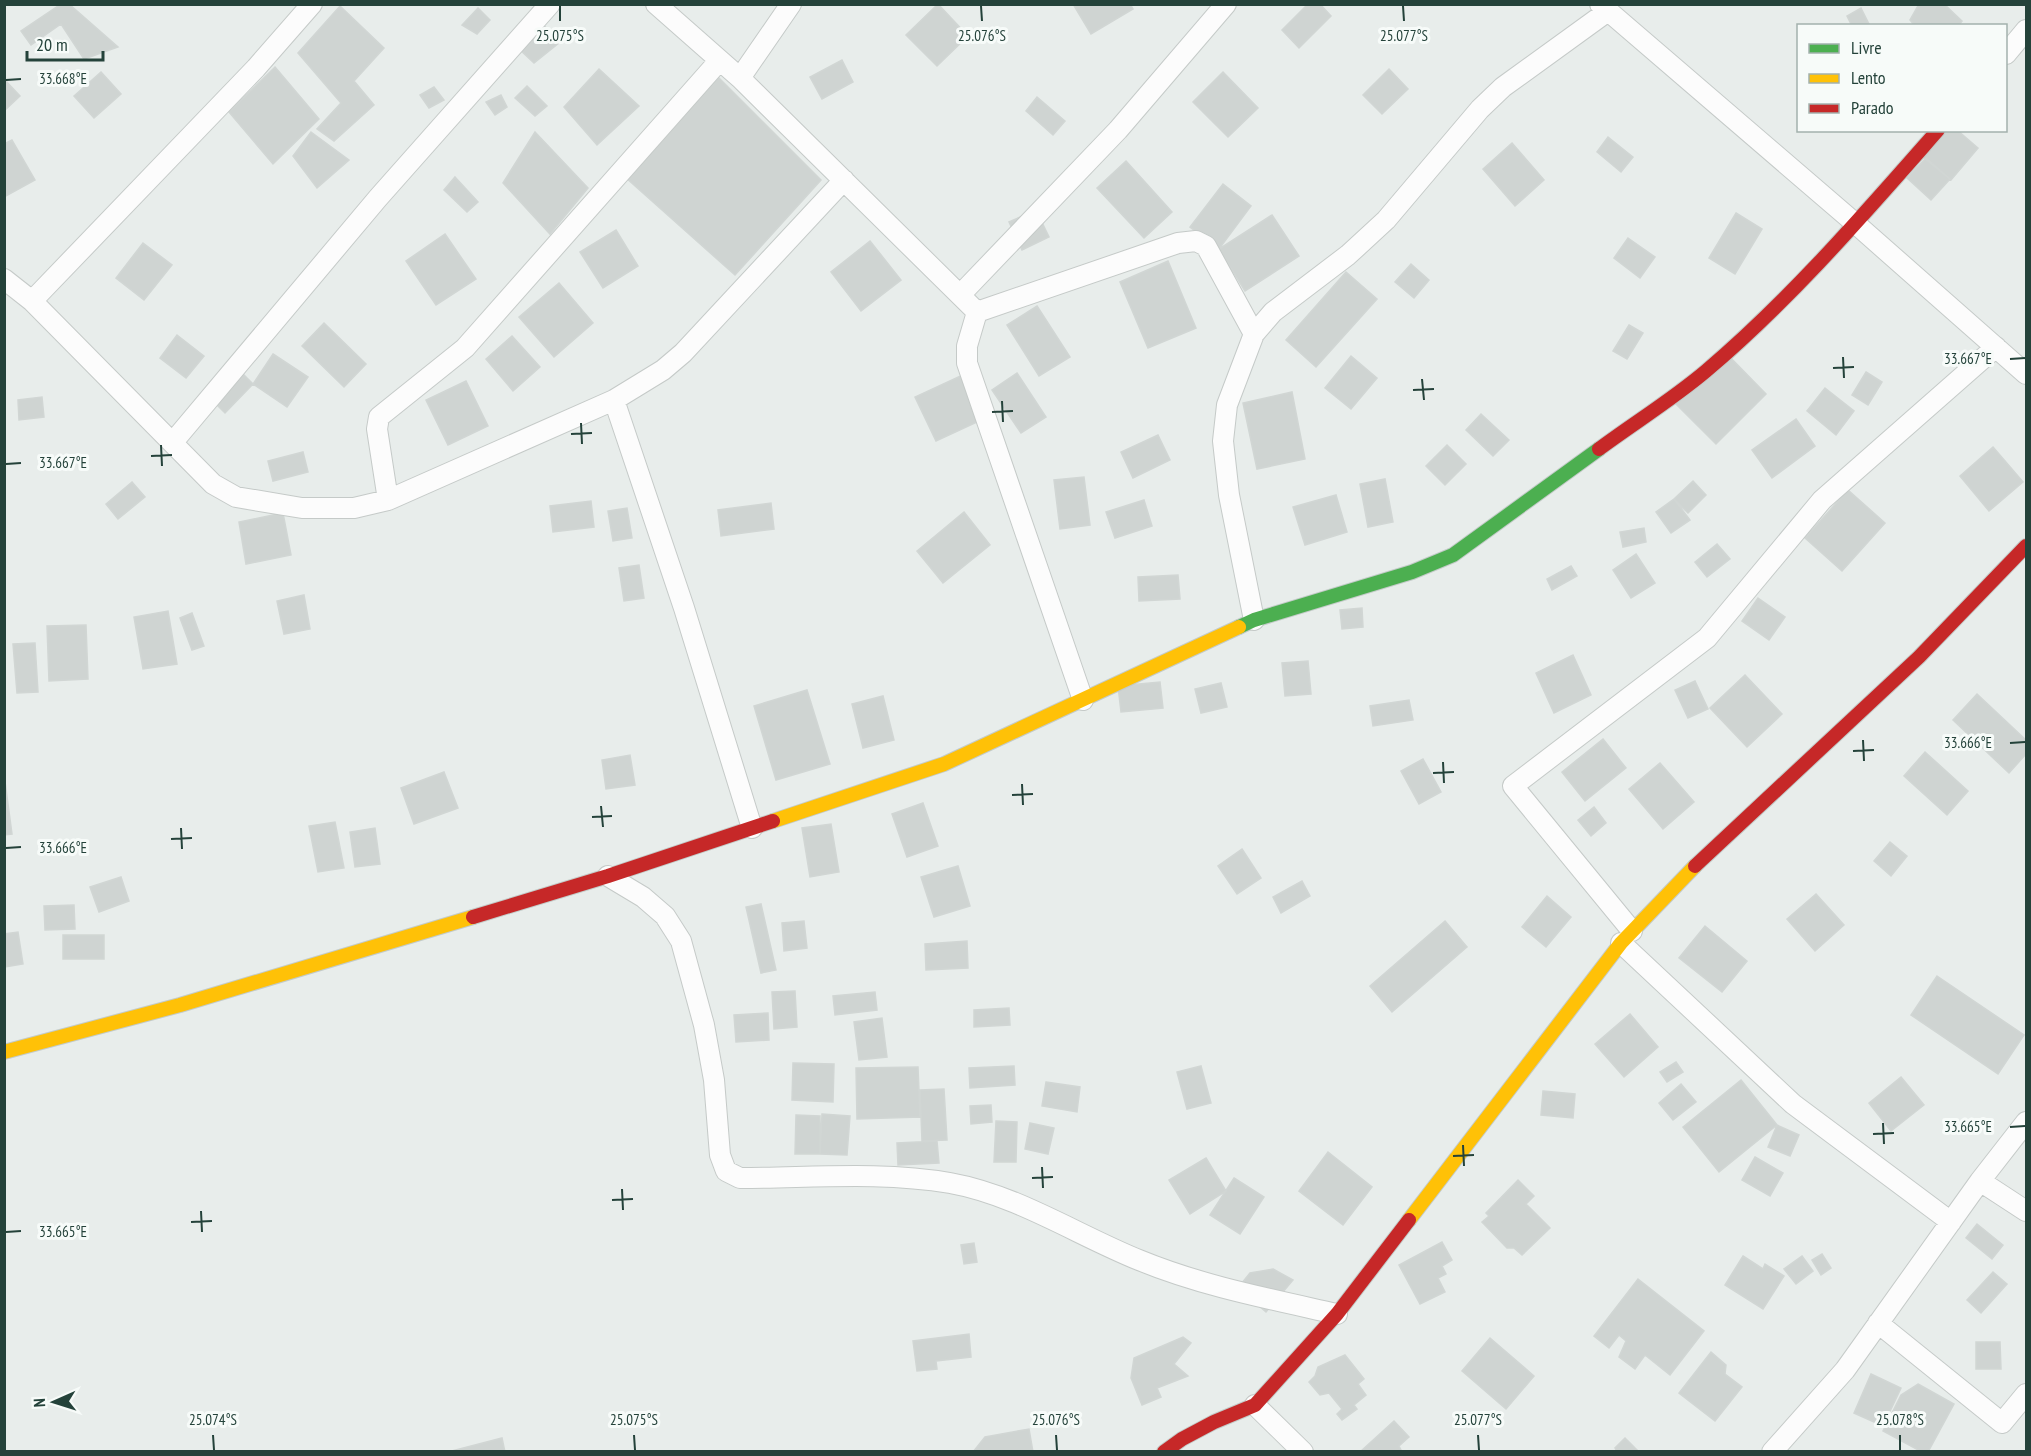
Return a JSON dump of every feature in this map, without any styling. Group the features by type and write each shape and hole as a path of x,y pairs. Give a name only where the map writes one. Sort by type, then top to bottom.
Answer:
{"street":[{"path":"32,301 256,68 312,4"},
{"path":"173,442 378,198 550,4"},
{"path":"656,4 740,78 977,312"},
{"path":"740,78 791,4"},
{"path":"960,295 1118,130 1226,4"},
{"path":"1254,620 1229,495 1223,441 1227,405 1254,334 1273,312 1348,255 1386,220 1480,110 1503,87 1604,8 1856,224 2026,375"},
{"path":"2007,53 2026,30"},
{"path":"388,500 377,429 380,417 465,348 719,61"},
{"path":"4,1052 180,1005 609,876 944,764 1254,620 1412,572 1453,555 1705,372 1742,339 1856,224 1936,132"},
{"path":"4,279 32,301 213,484 236,496 302,508 354,508 388,500 614,400 663,370 683,353 844,180"},
{"path":"977,312 1178,243 1196,241 1206,246 1254,334"},
{"path":"977,312 967,346 967,363 1083,700"},
{"path":"1951,1222 1793,1104 1626,937 1513,786 1707,638 1822,500 1996,347"},
{"path":"614,400 684,608 752,828"},
{"path":"1164,1452 1182,1439 1214,1422 1255,1405 1336,1314 1626,937 1683,877 1919,657 2026,546"},
{"path":"609,876 643,897 665,916 681,941 704,1025 714,1080 720,1155 726,1171 740,1178 903,1177 951,1183 993,1194 1137,1260 1181,1277 1336,1314"},
{"path":"1772,1452 1845,1370 1980,1180 2026,1122"},
{"path":"1980,1180 2026,1211"},
{"path":"1878,1323 2002,1423 2026,1394"},
{"path":"1255,1405 1302,1452"}],"building":[{"path":"61,4 69,4 118,47 84,59 61,24 31,45 21,31"},
{"path":"938,4 968,36 937,66 906,35"},
{"path":"1073,4 1130,4 1133,9 1091,34"},
{"path":"1308,4 1320,4 1331,16 1299,48 1282,30"},
{"path":"1919,4 1944,4 1962,21 1960,24 1913,24 1910,20"},
{"path":"340,6 384,48 354,81 374,105 334,141 317,129 341,103 298,53"},
{"path":"478,8 490,20 477,34 462,25"},
{"path":"1861,8 1869,24 1851,24 1847,16"},
{"path":"541,22 559,43 534,63 518,48"},
{"path":"842,60 853,82 822,99 810,77"},
{"path":"275,67 319,119 273,164 229,112"},
{"path":"599,69 639,106 597,145 564,107"},
{"path":"1389,69 1408,89 1382,114 1363,95"},
{"path":"101,72 121,94 94,118 74,96"},
{"path":"1223,72 1258,108 1228,137 1193,102"},
{"path":"717,76 821,180 735,275 625,177"},
{"path":"4,79 20,96 4,111"},
{"path":"527,86 547,106 535,116 515,98"},
{"path":"434,87 444,100 429,108 420,95"},
{"path":"501,95 507,107 495,115 486,102"},
{"path":"1037,97 1065,121 1053,135 1026,111"},
{"path":"311,132 349,160 317,188 293,156"},
{"path":"535,132 588,188 550,234 503,183"},
{"path":"1943,132 1959,132 1978,148 1951,180 1923,157"},
{"path":"1608,137 1633,157 1621,172 1597,152"},
{"path":"12,140 35,180 4,197 4,144"},
{"path":"1512,143 1544,180 1515,206 1483,169"},
{"path":"1926,158 1950,179 1931,200 1907,178"},
{"path":"1126,161 1172,212 1144,238 1097,188"},
{"path":"455,177 478,202 467,212 444,190"},
{"path":"1223,184 1251,206 1219,249 1190,227"},
{"path":"1036,210 1049,237 1022,250 1009,222"},
{"path":"1736,213 1762,229 1735,274 1709,258"},
{"path":"1272,215 1299,256 1245,291 1219,249"},
{"path":"616,230 638,266 603,288 580,252"},
{"path":"445,234 476,279 436,305 406,261"},
{"path":"1628,238 1655,257 1640,278 1614,258"},
{"path":"870,241 901,280 861,311 831,272"},
{"path":"143,243 172,265 144,300 116,278"},
{"path":"1168,261 1196,328 1148,348 1120,282"},
{"path":"1411,264 1429,280 1414,298 1395,282"},
{"path":"1346,272 1377,299 1316,367 1286,340"},
{"path":"559,283 593,323 554,357 519,317"},
{"path":"1037,306 1070,357 1039,376 1007,325"},
{"path":"324,323 366,364 344,387 302,346"},
{"path":"1629,325 1643,333 1627,359 1613,351"},
{"path":"177,335 204,356 186,378 160,358"},
{"path":"512,336 540,367 513,391 486,359"},
{"path":"1725,352 1766,394 1716,444 1675,403"},
{"path":"273,354 308,377 287,407 253,384"},
{"path":"1351,356 1377,378 1351,409 1325,388"},
{"path":"238,369 253,384 225,413 210,398"},
{"path":"1866,372 1882,382 1868,405 1852,395"},
{"path":"967,373 988,417 936,441 915,397"},
{"path":"1017,373 1046,417 1021,433 992,390"},
{"path":"466,381 488,426 448,445 426,400"},
{"path":"1825,388 1854,411 1836,435 1807,411"},
{"path":"1292,392 1305,459 1257,469 1243,403"},
{"path":"42,397 44,417 19,420 18,400"},
{"path":"1481,414 1509,440 1493,456 1466,430"},
{"path":"1796,419 1815,446 1772,478 1752,450"},
{"path":"1158,435 1170,460 1133,478 1121,452"},
{"path":"1447,445 1466,464 1445,485 1426,466"},
{"path":"1993,447 2023,482 1989,511 1960,476"},
{"path":"303,452 308,472 273,481 268,461"},
{"path":"1084,477 1090,525 1060,529 1054,480"},
{"path":"1385,479 1393,522 1368,527 1360,484"},
{"path":"1693,481 1706,495 1688,513 1674,499"},
{"path":"132,482 145,497 118,519 106,504"},
{"path":"1848,490 1885,523 1842,571 1805,538"},
{"path":"1336,495 1347,532 1305,545 1293,507"},
{"path":"1674,499 1690,520 1671,533 1656,512"},
{"path":"1144,500 1152,526 1115,538 1106,512"},
{"path":"591,501 594,527 553,532 550,506"},
{"path":"771,503 774,529 721,536 718,510"},
{"path":"627,508 632,538 613,541 608,511"},
{"path":"964,512 990,545 943,583 917,551"},
{"path":"283,513 291,555 246,564 239,522"},
{"path":"1644,528 1646,542 1623,547 1620,532"},
{"path":"1717,544 1730,559 1707,577 1695,562"},
{"path":"1636,554 1655,583 1631,598 1613,570"},
{"path":"639,565 644,598 624,601 619,568"},
{"path":"1571,566 1577,576 1552,590 1547,579"},
{"path":"1178,575 1180,599 1139,601 1138,577"},
{"path":"304,595 310,629 284,634 277,601"},
{"path":"1758,598 1785,617 1769,640 1742,621"},
{"path":"1362,608 1363,627 1342,629 1340,610"},
{"path":"168,611 177,664 143,669 134,617"},
{"path":"192,613 204,646 192,650 180,618"},
{"path":"86,625 88,679 49,681 47,626"},
{"path":"35,643 38,692 17,693 13,644"},
{"path":"1573,655 1591,695 1554,713 1536,673"},
{"path":"1308,661 1311,694 1285,696 1282,663"},
{"path":"1745,675 1782,714 1747,747 1710,708"},
{"path":"1695,681 1708,709 1688,718 1675,690"},
{"path":"1160,682 1163,708 1121,712 1118,686"},
{"path":"1221,683 1227,707 1201,713 1195,689"},
{"path":"807,690 830,764 776,780 754,706"},
{"path":"1977,694 2026,740 2026,754 2009,773 1953,720"},
{"path":"883,696 894,740 863,748 852,704"},
{"path":"1409,700 1413,720 1373,726 1370,706"},
{"path":"1603,739 1626,768 1585,801 1562,772"},
{"path":"1925,752 1968,791 1947,815 1904,776"},
{"path":"630,755 635,785 606,789 602,760"},
{"path":"1423,759 1441,792 1419,804 1401,771"},
{"path":"1660,763 1694,802 1663,829 1629,789"},
{"path":"444,772 458,808 414,824 401,788"},
{"path":"4,774 12,834 4,835"},
{"path":"923,803 938,846 907,857 892,814"},
{"path":"1594,807 1606,823 1591,836 1578,820"},
{"path":"335,822 344,868 318,872 309,826"},
{"path":"831,824 839,872 810,877 802,828"},
{"path":"375,828 380,864 355,867 350,832"},
{"path":"1890,842 1907,856 1891,876 1874,861"},
{"path":"1242,849 1261,878 1237,894 1218,866"},
{"path":"958,866 970,906 934,917 921,877"},
{"path":"121,877 129,901 99,912 90,887"},
{"path":"1302,881 1310,896 1281,913 1273,897"},
{"path":"1816,894 1844,925 1815,951 1787,919"},
{"path":"1547,896 1571,917 1546,947 1522,927"},
{"path":"761,904 776,970 761,973 746,907"},
{"path":"74,905 75,929 45,930 44,906"},
{"path":"804,921 807,948 784,951 782,923"},
{"path":"1445,921 1467,947 1392,1012 1370,986"},
{"path":"1705,926 1747,961 1722,992 1679,958"},
{"path":"18,932 23,964 4,967 4,934"},
{"path":"63,935 104,935 104,959 63,959"},
{"path":"967,941 968,968 926,970 925,944"},
{"path":"1937,976 2024,1035 1998,1074 1911,1015"},
{"path":"795,991 797,1027 774,1029 772,992"},
{"path":"875,992 877,1010 835,1015 833,996"},
{"path":"1009,1008 1010,1025 974,1027 974,1010"},
{"path":"768,1013 769,1040 736,1042 734,1015"},
{"path":"1630,1014 1658,1047 1624,1077 1595,1044"},
{"path":"882,1018 887,1057 859,1060 854,1022"},
{"path":"1676,1062 1683,1072 1667,1082 1660,1072"},
{"path":"793,1063 834,1064 833,1102 792,1100"},
{"path":"1014,1066 1015,1085 970,1088 969,1068"},
{"path":"1201,1066 1211,1103 1187,1109 1177,1072"},
{"path":"918,1067 920,1117 857,1119 856,1068"},
{"path":"1901,1077 1924,1105 1891,1131 1869,1103"},
{"path":"1741,1080 1777,1125 1719,1172 1683,1127"},
{"path":"1046,1082 1080,1087 1077,1112 1042,1106"},
{"path":"1681,1084 1696,1102 1673,1120 1659,1103"},
{"path":"944,1089 947,1140 922,1141 920,1090"},
{"path":"1543,1091 1575,1094 1573,1118 1541,1115"},
{"path":"991,1105 992,1122 971,1124 970,1106"},
{"path":"822,1114 850,1116 847,1155 820,1154"},
{"path":"796,1115 820,1116 820,1154 795,1154"},
{"path":"996,1121 1017,1122 1016,1162 994,1162"},
{"path":"1030,1123 1054,1128 1048,1154 1025,1149"},
{"path":"1777,1125 1799,1135 1790,1156 1768,1147"},
{"path":"937,1141 939,1163 898,1165 897,1143"},
{"path":"1328,1152 1372,1187 1343,1225 1299,1191"},
{"path":"1755,1157 1783,1173 1770,1196 1742,1180"},
{"path":"1206,1158 1226,1191 1190,1214 1169,1180"},
{"path":"1234,1178 1264,1197 1240,1234 1210,1215"},
{"path":"1518,1180 1534,1196 1526,1204 1550,1228 1522,1255 1514,1248 1507,1248 1482,1222 1489,1216 1486,1213"},
{"path":"1977,1224 2003,1245 1992,1259 1966,1238"},
{"path":"1442,1242 1452,1260 1442,1266 1446,1274 1438,1278 1445,1292 1420,1304 1399,1265"},
{"path":"974,1243 977,1262 964,1264 961,1245"},
{"path":"1822,1254 1831,1268 1821,1275 1812,1260"},
{"path":"1743,1256 1763,1269 1765,1264 1784,1276 1763,1309 1725,1285"},
{"path":"1802,1256 1813,1271 1796,1284 1784,1269"},
{"path":"1273,1269 1293,1280 1266,1312 1238,1288 1250,1273"},
{"path":"1993,1272 2007,1284 1981,1313 1967,1300"},
{"path":"1638,1279 1704,1331 1670,1375 1645,1355 1635,1369 1619,1357 1626,1341 1619,1335 1609,1348 1594,1336"},
{"path":"969,1334 971,1357 936,1361 937,1369 917,1371 913,1341"},
{"path":"1183,1337 1191,1343 1174,1364 1188,1376 1157,1388 1161,1397 1142,1405 1131,1378 1134,1358"},
{"path":"1490,1338 1534,1376 1506,1409 1462,1371"},
{"path":"1976,1342 2000,1342 2001,1369 1976,1369"},
{"path":"1711,1352 1726,1365 1725,1374 1742,1387 1715,1421 1679,1393"},
{"path":"1345,1355 1364,1379 1358,1384 1366,1395 1354,1405 1357,1409 1342,1420 1337,1414 1342,1409 1329,1393 1320,1395 1309,1382 1315,1376 1318,1367"},
{"path":"1871,1374 1901,1388 1883,1426 1854,1413"},
{"path":"1918,1384 1954,1404 1928,1452 1922,1452 1883,1431 1901,1395"},
{"path":"1394,1421 1409,1437 1399,1446 1402,1452 1360,1452"},
{"path":"1029,1429 1033,1452 973,1452 985,1437"},
{"path":"502,1438 505,1452 448,1452"},
{"path":"1625,1438 1639,1452 1617,1452 1615,1448"}],"traffic: fast":[{"path":"1239,627 1254,620 1412,572 1453,555 1599,449"}],"traffic: slow":[{"path":"773,821 944,764 1239,627"},
{"path":"1409,1220 1621,943 1695,866"},
{"path":"4,1052 180,1005 473,917"}],"traffic: jam":[{"path":"1599,449 1706,371 1768,315 1826,255 1936,132"},
{"path":"1695,866 1919,657 2026,546"},
{"path":"473,917 608,876 773,821"},
{"path":"1164,1452 1182,1439 1214,1422 1255,1405 1337,1314 1409,1220"}]}
